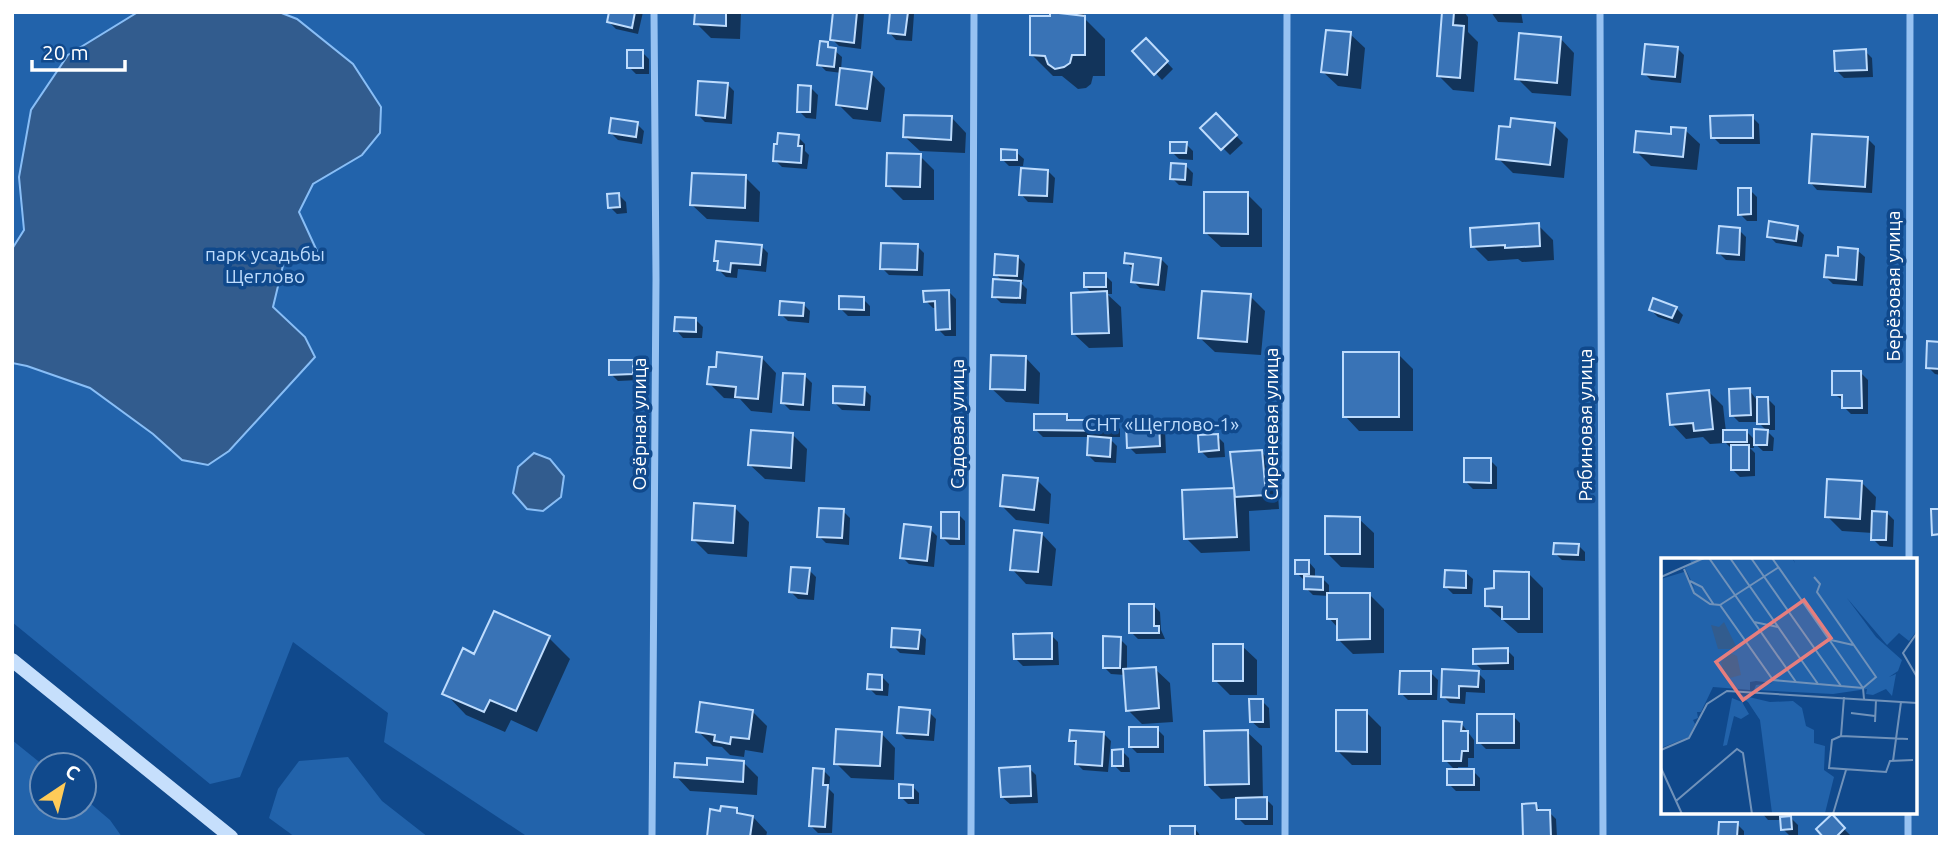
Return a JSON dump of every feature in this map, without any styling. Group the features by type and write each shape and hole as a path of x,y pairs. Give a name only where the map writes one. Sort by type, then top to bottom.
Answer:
{"main road":[{"path":"12,660 231,837"}],"street":[{"name":"Озёрная улица","path":"652,837 656,279 654,12"},
{"name":"Садовая улица","path":"971,837 974,12"},
{"name":"Сиреневая улица","path":"1286,837 1287,12"},
{"name":"Рябиновая улица","path":"1600,12 1604,837"},
{"name":"Берёзовая улица","path":"1909,558 1910,12"},
{"path":"1908,814 1908,837"}],"green space":[{"name":"СНТ «Щеглово-1»","path":"12,12 1940,12 1940,837 528,837 384,742 388,713 293,642 240,777 210,784 12,622"},
{"path":"12,740 28,753 28,821 98,821 98,810 110,820 122,837 12,837"},
{"path":"348,757 382,801 428,837 295,837 269,818 278,789 299,761"}],"shaded area":[{"path":"138,12 279,12 297,19 353,64 381,107 380,133 362,155 313,184 299,212 317,251 285,257 273,307 305,337 315,357 229,451 208,465 182,460 153,434 90,388 12,363 12,249 24,230 19,177 31,110 68,55"},
{"path":"534,453 550,459 564,476 561,497 543,511 527,509 513,493 518,467"}],"building":[{"path":"609,12 635,12 632,28 607,22"},
{"path":"695,12 726,12 726,26 694,24"},
{"path":"833,12 857,12 854,43 830,40"},
{"path":"890,12 908,12 905,35 888,33"},
{"path":"1050,12 1085,16 1085,55 1072,55 1070,63 1055,69 1048,64 1045,56 1030,55 1030,16 1050,16"},
{"path":"1442,12 1454,12 1453,25 1464,26 1460,78 1437,76"},
{"path":"1326,30 1351,32 1347,75 1321,72"},
{"path":"1519,33 1561,37 1557,83 1515,79"},
{"path":"1146,38 1168,61 1154,75 1132,51"},
{"path":"820,41 828,42 828,47 836,48 834,67 817,65"},
{"path":"1645,44 1678,47 1675,77 1642,74"},
{"path":"1866,49 1867,70 1835,71 1834,51"},
{"path":"627,50 643,50 643,68 627,68"},
{"path":"840,68 872,72 867,109 836,105"},
{"path":"698,81 728,83 725,118 696,115"},
{"path":"798,85 811,86 810,112 797,112"},
{"path":"1216,113 1237,135 1221,150 1200,128"},
{"path":"904,115 952,116 951,140 903,137"},
{"path":"1753,115 1753,138 1711,138 1710,116"},
{"path":"611,118 638,122 636,137 609,133"},
{"path":"1511,118 1555,123 1550,165 1496,159 1499,126 1510,127"},
{"path":"1671,127 1686,128 1683,157 1634,152 1636,131 1671,134"},
{"path":"778,133 799,135 798,146 802,146 801,163 773,161"},
{"path":"1812,134 1868,137 1865,187 1809,183"},
{"path":"1170,142 1187,142 1186,153 1170,153"},
{"path":"1001,149 1017,150 1017,160 1001,160"},
{"path":"887,153 921,154 920,187 886,186"},
{"path":"1171,163 1186,164 1185,180 1170,179"},
{"path":"1021,168 1048,170 1047,196 1019,195"},
{"path":"692,173 746,175 745,208 690,205"},
{"path":"1738,188 1751,188 1751,214 1738,215"},
{"path":"1204,192 1248,192 1248,234 1204,233"},
{"path":"619,193 620,207 608,208 607,194"},
{"path":"1769,221 1798,226 1796,241 1767,237"},
{"path":"1539,223 1540,246 1471,247 1470,228"},
{"path":"1719,226 1740,228 1739,255 1717,253"},
{"path":"716,241 762,245 760,265 731,263 730,272 717,270 718,261 714,261"},
{"path":"881,243 918,244 917,270 880,269"},
{"path":"1838,247 1858,249 1856,280 1824,277 1826,255 1838,256"},
{"path":"1125,253 1161,258 1158,285 1131,282 1133,264 1124,263"},
{"path":"995,254 1018,256 1017,276 994,275"},
{"path":"1084,273 1106,273 1106,287 1084,287"},
{"path":"993,279 1021,281 1020,298 992,297"},
{"path":"949,290 950,329 936,330 935,301 924,302 923,291"},
{"path":"1107,291 1109,333 1072,334 1071,293"},
{"path":"1202,291 1251,294 1247,342 1198,338"},
{"path":"839,296 864,297 864,310 839,309"},
{"path":"1653,298 1677,307 1672,318 1649,310"},
{"path":"780,301 804,303 803,316 779,315"},
{"path":"675,317 696,318 696,332 674,331"},
{"path":"1927,341 1940,342 1940,369 1926,368"},
{"path":"717,352 762,357 758,399 735,397 736,387 707,384 709,367 716,367"},
{"path":"1343,352 1399,352 1399,417 1343,417"},
{"path":"991,355 1026,356 1025,390 990,389"},
{"path":"609,360 633,360 633,374 609,375"},
{"path":"1832,371 1861,371 1862,408 1842,408 1842,395 1832,395"},
{"path":"783,373 805,374 803,405 781,403"},
{"path":"833,386 865,387 864,405 833,403"},
{"path":"1750,388 1751,415 1730,416 1729,389"},
{"path":"1709,390 1713,429 1694,431 1693,423 1670,425 1667,394"},
{"path":"1757,397 1768,397 1769,424 1757,424"},
{"path":"1034,414 1067,414 1067,420 1114,420 1114,431 1034,430"},
{"path":"1159,421 1160,446 1127,448 1126,423"},
{"path":"1754,429 1768,430 1767,445 1754,445"},
{"path":"751,430 793,433 791,468 748,465"},
{"path":"1723,430 1747,430 1747,442 1723,442"},
{"path":"1218,434 1219,450 1199,452 1198,435"},
{"path":"1088,436 1111,438 1110,457 1087,455"},
{"path":"1731,445 1749,445 1749,470 1731,470"},
{"path":"1262,450 1266,495 1235,497 1230,452"},
{"path":"1464,458 1491,458 1491,483 1464,482"},
{"path":"1003,475 1038,478 1034,510 1000,506"},
{"path":"1827,479 1862,481 1860,519 1825,517"},
{"path":"1234,488 1237,537 1184,539 1182,490"},
{"path":"694,503 735,506 733,543 692,540"},
{"path":"819,508 844,509 842,538 817,537"},
{"path":"1931,509 1940,509 1940,534 1932,535"},
{"path":"1872,511 1887,512 1886,540 1871,540"},
{"path":"941,512 959,512 959,539 941,538"},
{"path":"1325,516 1360,517 1360,554 1325,554"},
{"path":"904,524 931,527 927,561 900,558"},
{"path":"1014,530 1042,533 1038,572 1010,570"},
{"path":"1554,543 1579,544 1578,555 1553,554"},
{"path":"1295,560 1309,560 1309,574 1295,574"},
{"path":"791,567 810,568 807,594 789,592"},
{"path":"1445,570 1466,571 1466,588 1444,587"},
{"path":"1494,571 1529,572 1529,619 1502,619 1502,607 1485,606 1485,589 1494,588"},
{"path":"1304,576 1323,577 1323,590 1304,589"},
{"path":"1327,593 1370,593 1370,639 1337,640 1337,619 1327,619"},
{"path":"1129,604 1154,604 1154,626 1159,626 1159,633 1129,633"},
{"path":"494,611 550,636 516,711 490,700 484,712 442,694 463,648 474,654"},
{"path":"892,628 920,630 918,649 891,647"},
{"path":"1052,633 1052,659 1014,659 1013,634"},
{"path":"1103,636 1121,637 1120,668 1103,668"},
{"path":"1213,644 1243,644 1243,681 1213,681"},
{"path":"1508,648 1508,663 1473,664 1473,649"},
{"path":"1156,667 1159,708 1126,711 1123,669"},
{"path":"1442,669 1479,671 1478,687 1459,686 1459,698 1441,697"},
{"path":"1400,671 1431,671 1431,694 1399,694"},
{"path":"868,674 882,675 882,690 867,689"},
{"path":"1249,699 1263,699 1263,722 1250,722"},
{"path":"700,702 753,710 749,739 731,737 730,744 714,741 715,735 696,732"},
{"path":"899,707 930,710 928,735 897,733"},
{"path":"1336,710 1367,710 1367,752 1336,751"},
{"path":"1477,714 1514,714 1514,743 1477,743"},
{"path":"1443,721 1462,722 1461,731 1468,731 1468,751 1462,751 1461,761 1443,761"},
{"path":"1129,727 1158,727 1158,747 1129,747"},
{"path":"836,729 882,732 880,766 834,764"},
{"path":"1070,730 1104,732 1102,766 1075,764 1076,741 1069,741"},
{"path":"1248,730 1249,784 1205,785 1204,731"},
{"path":"1123,749 1123,766 1112,766 1112,750"},
{"path":"707,758 744,761 743,782 674,777 675,763 707,765"},
{"path":"1030,766 1031,796 1001,797 999,768"},
{"path":"813,768 824,769 823,785 828,785 825,827 809,826"},
{"path":"1447,769 1474,769 1474,785 1447,785"},
{"path":"899,784 913,785 913,798 899,798"},
{"path":"1267,797 1267,819 1236,819 1236,798"},
{"path":"1536,803 1537,810 1550,810 1551,837 1523,837 1522,804"},
{"path":"721,806 737,808 737,813 753,816 750,837 707,837 710,809 720,811"},
{"path":"1832,814 1845,828 1836,837 1823,837 1816,829"},
{"path":"1791,816 1792,829 1781,830 1780,817"},
{"path":"1719,822 1738,822 1737,837 1718,837"},
{"path":"1170,826 1195,826 1195,837 1170,837"}],"park label":[{"name":"парк усадьбы Щеглово","path":"265,265"}]}
